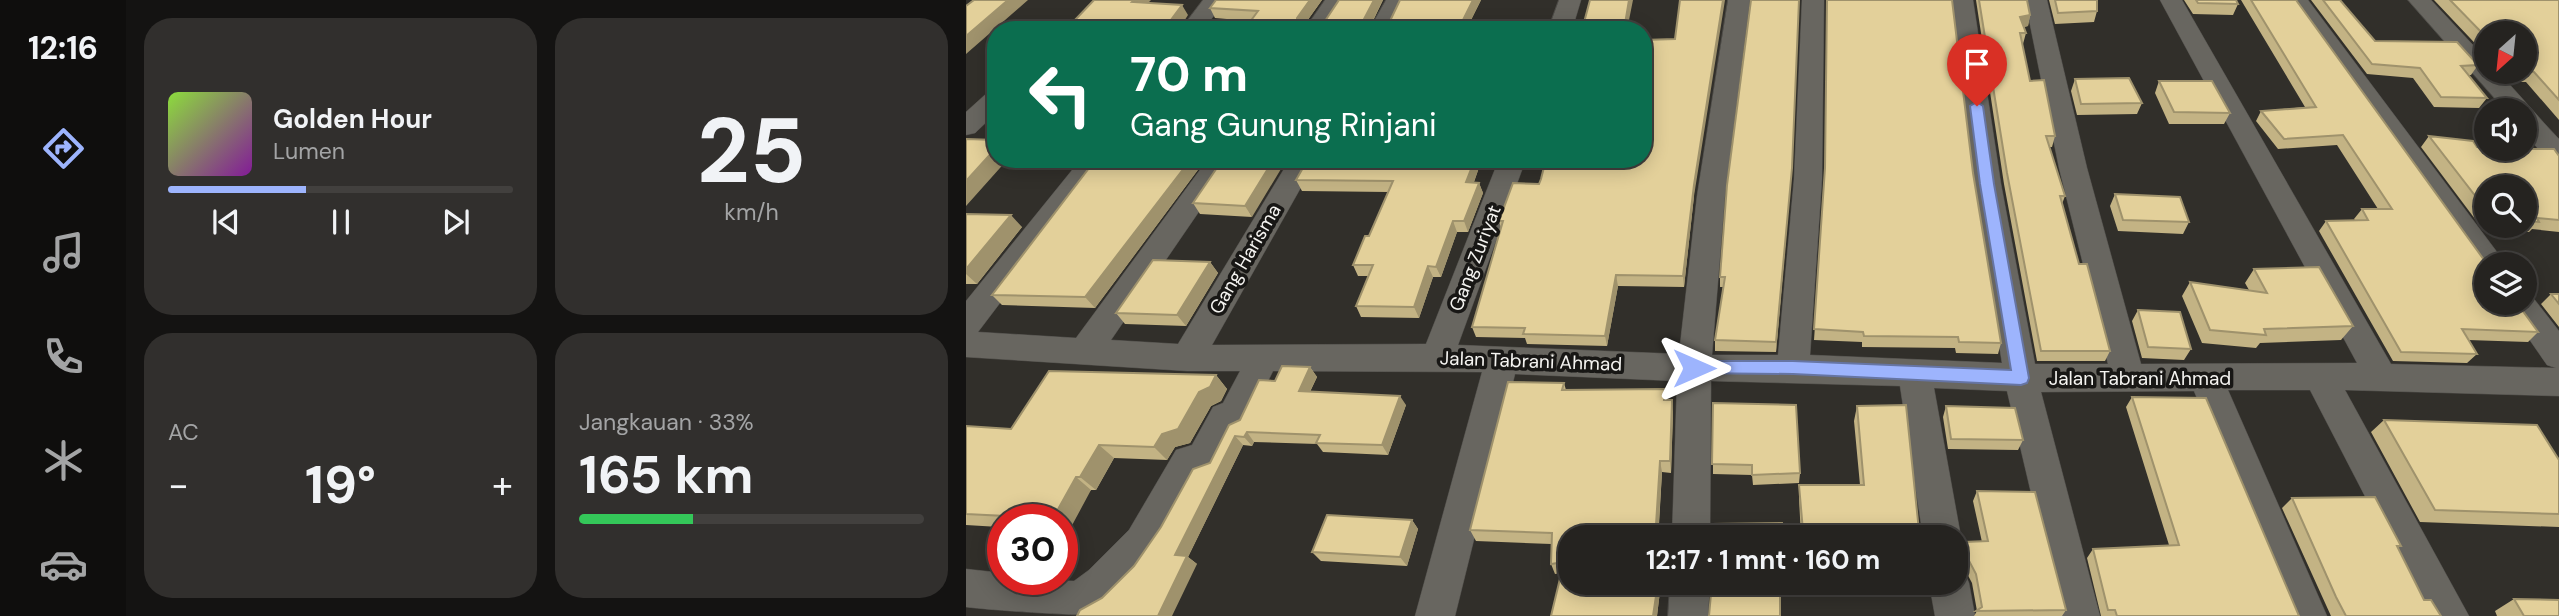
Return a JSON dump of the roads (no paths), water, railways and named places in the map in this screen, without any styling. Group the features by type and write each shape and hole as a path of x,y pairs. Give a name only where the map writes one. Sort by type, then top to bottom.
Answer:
{"street":[{"path":"1198,21 1215,0"},
{"path":"1321,21 1336,0"},
{"path":"1385,21 1397,0"},
{"path":"1563,21 1570,0"},
{"path":"1691,525 1694,368 1711,196 1739,0"},
{"path":"1793,368 1808,179 1813,0"},
{"path":"1962,0 1987,184 2021,378 2080,616"},
{"path":"2036,0 2073,168 2128,378"},
{"path":"2171,0 2382,378"},
{"path":"2297,0 2482,252"},
{"path":"2419,0 2508,98"},
{"path":"966,127 987,107"},
{"path":"2537,131 2559,155"},
{"path":"966,324 1089,168"},
{"path":"1085,351 1217,168"},
{"name":"Gang Harisma","path":"1187,358 1299,168"},
{"name":"Gang Zuriyat","path":"1437,357 1510,168"},
{"path":"2529,315 2559,356"},
{"name":"Jalan Tabrani Ahmad","path":"966,344 1187,358 1437,357 2021,378 2320,376 2559,382"},
{"path":"966,588 1076,608 1143,543 1189,461 1203,460 1225,417 1233,418 1263,358"},
{"path":"1434,616 1502,360"},
{"path":"1915,373 1940,525"},
{"path":"2320,376 2449,616"},
{"path":"2205,377 2307,616"},
{"path":"1688,616 1689,595"},
{"path":"1951,595 1955,616"}]}
